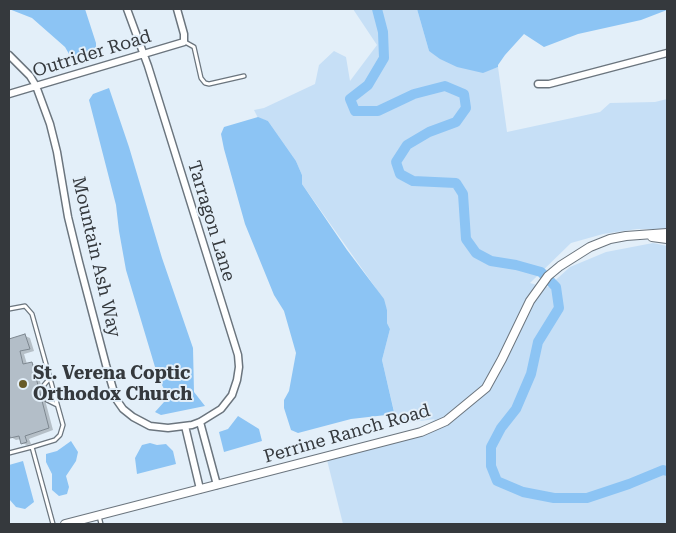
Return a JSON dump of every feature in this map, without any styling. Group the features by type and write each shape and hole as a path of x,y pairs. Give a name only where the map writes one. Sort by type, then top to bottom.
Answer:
{"street":[{"name":"Tarragon Lane","path":"127,9 144,55 238,361 237,380 230,398 216,413 188,426"},
{"path":"177,9 184,34 184,42"},
{"name":"Outrider Road","path":"9,94 184,42"},
{"path":"538,84 550,84 667,53"},
{"name":"Mountain Ash Way","path":"9,55 22,67 36,86 50,124 57,152 68,217 114,393 123,409 133,418 144,424 162,428 188,426"},
{"name":"Perrine Ranch Road","path":"65,524 421,432 446,421 486,388 502,360 530,301 538,288 560,266 590,247 610,240 626,236 667,233"},
{"name":"Perrine Ranch Road","path":"643,236 667,239"},
{"path":"200,422 217,485"},
{"path":"188,426 200,489"}],"lane":[{"path":"184,42 194,47 201,78 205,83 209,84 244,76"},
{"path":"9,309 25,306 32,314 63,425 60,436 49,442 9,453"},
{"path":"50,378 44,385 44,392 50,402 57,405"},
{"path":"32,447 53,524"},
{"path":"98,516 101,524"}],"shaded area":[{"path":"353,9 417,9 429,51 483,72 498,67 507,132 600,112 610,103 655,102 667,99 667,229 637,229 603,234 571,243 530,283 537,285 527,299 484,385 444,418 422,428 435,419 397,424 382,360 390,329 387,323 387,310 375,287 302,184 302,175 296,161 268,121 258,118 254,110 264,108 315,84 319,65 334,51 346,57 350,81 377,45"},
{"path":"653,243 667,246 667,524 343,524 327,460 448,423 488,390 532,303 544,286 548,287 570,267 606,252"}],"water":[{"path":"9,9 85,9 96,43 96,49 74,56 69,54 65,47 32,18"},
{"path":"417,9 667,10 641,20 578,34 544,47 524,34 505,55 498,67 483,73 457,67 429,51"},
{"path":"109,88 129,147 162,258 193,348 194,392 205,406 161,415 155,412 164,402 166,393 158,377 126,270 116,205 89,100 93,94"},
{"path":"258,117 268,121 296,161 302,175 302,184 347,250 384,299 387,310 387,323 390,329 382,360 394,412 386,415 351,419 298,433 291,430 284,408 284,400 289,391 296,353 284,311 274,295 245,224 221,134 224,127"},
{"path":"238,416 259,429 262,441 224,452 219,432 228,429"},
{"path":"71,441 78,452 76,461 66,476 69,487 67,494 59,496 52,490 52,474 46,462 46,454 57,451"},
{"path":"150,443 157,445 166,444 173,451 176,464 137,474 135,458 142,445"},
{"path":"23,461 34,502 25,509 16,507 9,499 9,465"}],"building":[{"name":"St. Verena Coptic Orthodox Church","path":"25,334 30,349 20,351 23,364 32,362 49,428 25,436 27,442 21,444 19,436 10,438 9,432 9,339"}],"waterway":[{"path":"377,9 383,32 384,58 368,85 350,99 355,111 378,111 414,94 445,86 464,94 466,108 456,122 429,132 407,145 396,162 400,174 413,181 456,183 463,194 466,239 476,253 491,261 541,272 556,287 559,308 538,342 531,374 516,409 501,428 491,447 491,466 497,481 523,492 554,498 587,498 663,470 667,471"}],"place":[{"name":"St. Verena Coptic Orthodox Church","path":"23,384"}]}
